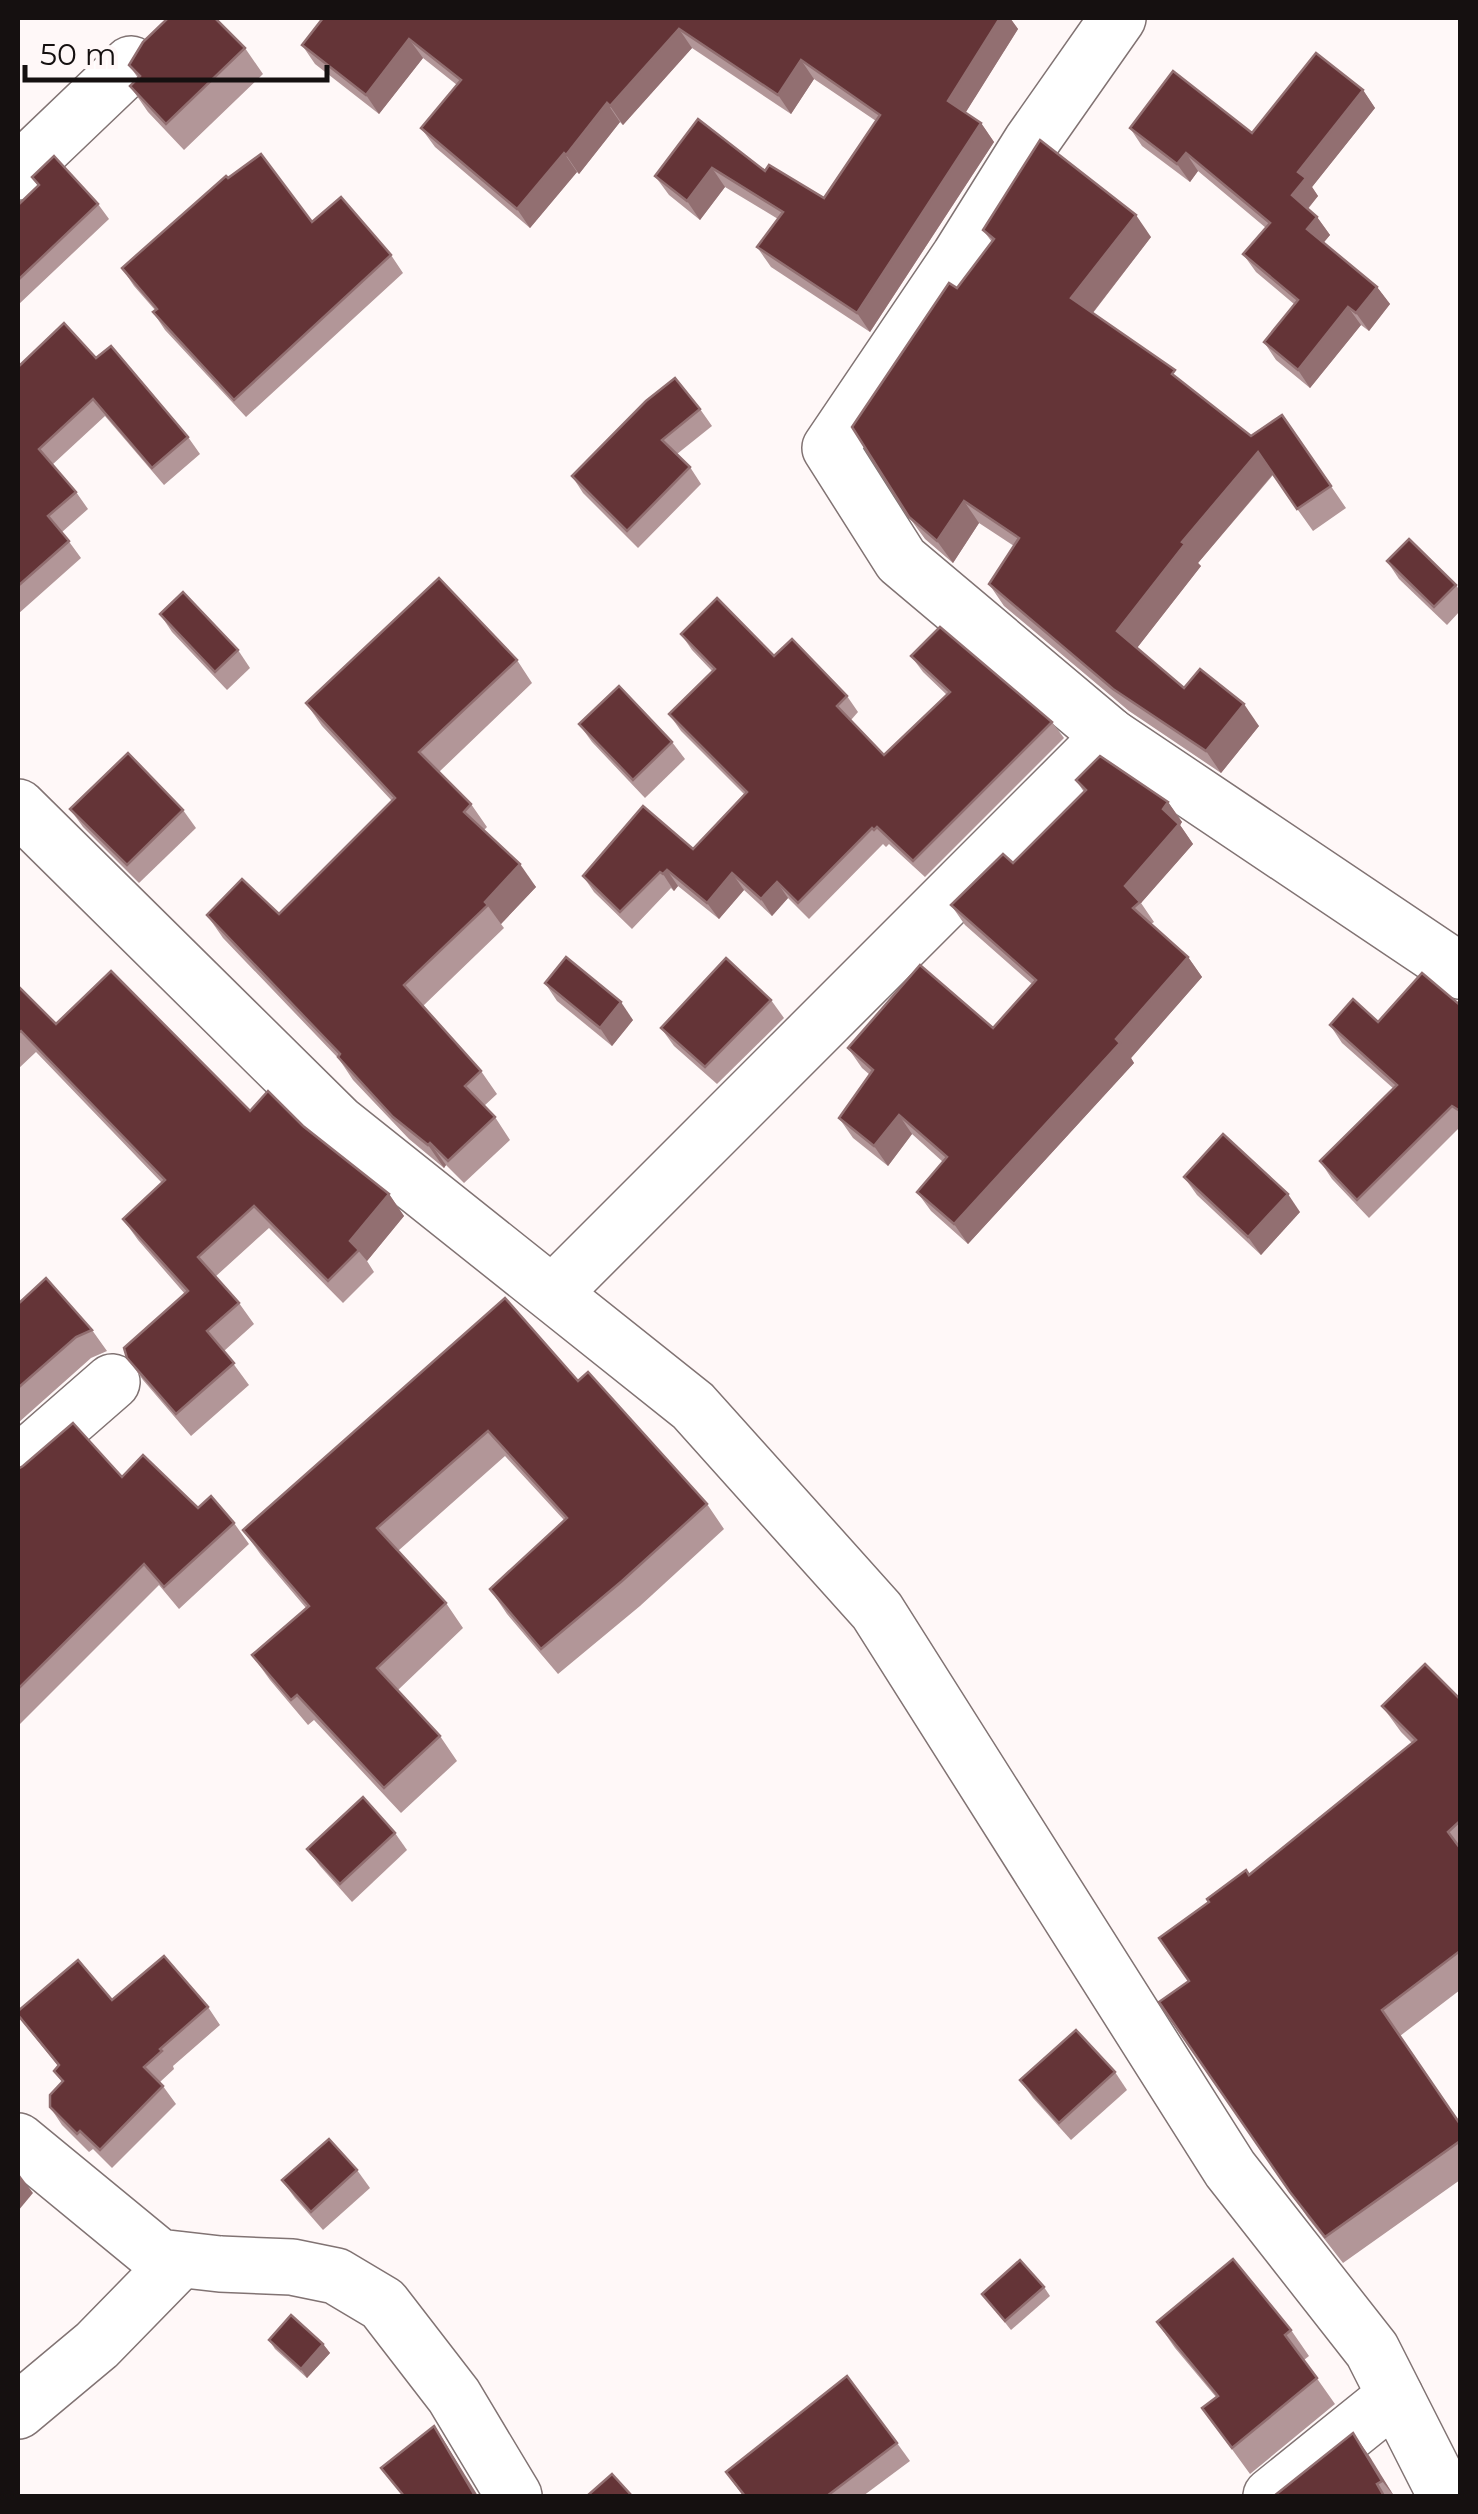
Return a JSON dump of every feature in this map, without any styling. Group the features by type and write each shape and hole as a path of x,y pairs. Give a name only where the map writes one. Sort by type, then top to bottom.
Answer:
{"street":[{"path":"1118,18 1031,142 830,448 901,560 1110,736 1460,971"},
{"path":"18,172 131,64"},
{"path":"553,1293 1110,736"},
{"path":"18,807 338,1123 693,1406 877,1611 1230,2169 1372,2350 1446,2496"},
{"path":"18,1464 112,1382"},
{"path":"18,2140 158,2257 292,2267 322,2273 336,2276 383,2304 454,2396 514,2496"},
{"path":"18,2411 96,2344 180,2260"},
{"path":"1271,2496 1396,2396"}],"building":[{"path":"168,18 215,18 245,48 166,124 130,86 140,76 129,65 143,42"},
{"path":"323,18 1000,18 948,101 981,123 857,313 757,247 783,212 712,168 687,201 655,176 698,119 765,171 769,165 824,198 880,115 801,60 778,95 679,29 610,106 607,103 517,209 421,128 461,80 409,39 366,95 302,45"},
{"path":"1316,53 1363,90 1298,172 1306,178 1292,195 1317,217 1307,229 1377,287 1356,313 1348,307 1298,370 1264,342 1298,300 1243,254 1270,223 1186,153 1177,164 1130,128 1173,71 1252,133"},
{"path":"1040,140 1136,215 1071,298 1175,370 1172,374 1251,436 1282,415 1331,486 1297,509 1258,452 1182,542 1185,544 1117,631 1184,688 1200,669 1244,704 1206,751 1113,689 989,584 1019,538 964,501 937,541 909,517 852,427 949,283 957,288 994,239 983,230"},
{"path":"261,154 312,222 341,197 391,255 234,400 153,312 157,309 122,268 226,176"},
{"path":"54,156 98,204 18,280 18,205 39,185 32,177"},
{"path":"64,323 96,358 111,346 188,437 152,468 93,399 39,449 76,492 48,516 69,541 18,586 18,367"},
{"path":"675,378 700,409 662,440 690,467 627,531 572,476 646,401"},
{"path":"1409,539 1456,585 1434,607 1387,561"},
{"path":"439,578 517,660 419,752 471,804 464,812 520,864 485,902 488,905 404,985 481,1071 465,1086 495,1117 448,1161 393,1117 338,1057 340,1054 207,915 242,879 279,914 395,798 306,703"},
{"path":"183,592 238,650 215,672 160,614"},
{"path":"717,598 774,656 792,639 847,696 837,706 884,755 950,692 911,656 940,627 1052,722 913,861 877,827 798,903 777,882 761,899 732,873 707,903 667,870 660,872 620,912 583,876 643,806 693,849 747,792 669,714 715,669 681,634"},
{"path":"619,686 672,742 633,780 579,724"},
{"path":"128,753 183,810 127,865 70,809"},
{"path":"1100,756 1168,802 1163,809 1179,824 1125,886 1140,902 1133,908 1188,957 1116,1039 1120,1043 954,1224 917,1192 947,1157 899,1115 874,1146 839,1118 873,1070 848,1048 920,965 993,1028 1036,980 951,905 1003,854 1013,863 1086,790 1076,780"},
{"path":"566,957 621,1002 600,1028 545,983"},
{"path":"726,958 771,1000 705,1067 661,1028"},
{"path":"111,971 250,1111 268,1091 303,1126 389,1194 350,1241 359,1250 328,1281 254,1206 198,1257 239,1303 207,1331 234,1363 176,1414 127,1358 124,1348 188,1291 123,1219 165,1180 21,1031 18,1033 18,986 56,1024"},
{"path":"1422,973 1460,1005 1460,1111 1452,1106 1357,1200 1320,1161 1397,1085 1330,1025 1353,999 1378,1022"},
{"path":"1223,1134 1288,1194 1248,1237 1184,1177"},
{"path":"46,1278 92,1330 76,1337 18,1388 18,1304"},
{"path":"505,1298 578,1381 588,1372 707,1504 541,1649 490,1589 567,1518 488,1431 377,1528 446,1603 377,1668 440,1736 384,1788 297,1695 291,1700 252,1655 309,1606 243,1530"},
{"path":"73,1423 122,1477 143,1455 198,1508 211,1496 234,1523 164,1587 144,1564 18,1689 18,1469"},
{"path":"1425,1664 1460,1699 1460,1821 1448,1832 1460,1848 1460,1951 1382,2010 1460,2124 1460,2141 1325,2237 1159,2002 1189,1981 1159,1938 1246,1870 1249,1875 1416,1740 1382,1706"},
{"path":"363,1797 395,1833 340,1884 307,1849"},
{"path":"164,1956 208,2007 144,2067 163,2086 100,2150 50,2107 50,2095 63,2081 54,2071 59,2065 18,2011 78,1960 112,2000"},
{"path":"1076,2030 1115,2072 1059,2123 1020,2080"},
{"path":"329,2139 357,2170 311,2212 282,2180"},
{"path":"1233,2259 1291,2330 1285,2335 1317,2378 1232,2448 1202,2408 1218,2396 1157,2322"},
{"path":"1020,2260 1044,2287 1005,2321 982,2294"},
{"path":"291,2315 323,2344 301,2369 269,2340"},
{"path":"847,2376 897,2443 827,2496 745,2496 726,2472"},
{"path":"434,2426 474,2494 471,2496 404,2496 381,2468"},
{"path":"1353,2433 1382,2481 1377,2484 1384,2496 1274,2496"},
{"path":"612,2474 632,2496 587,2496"}]}
